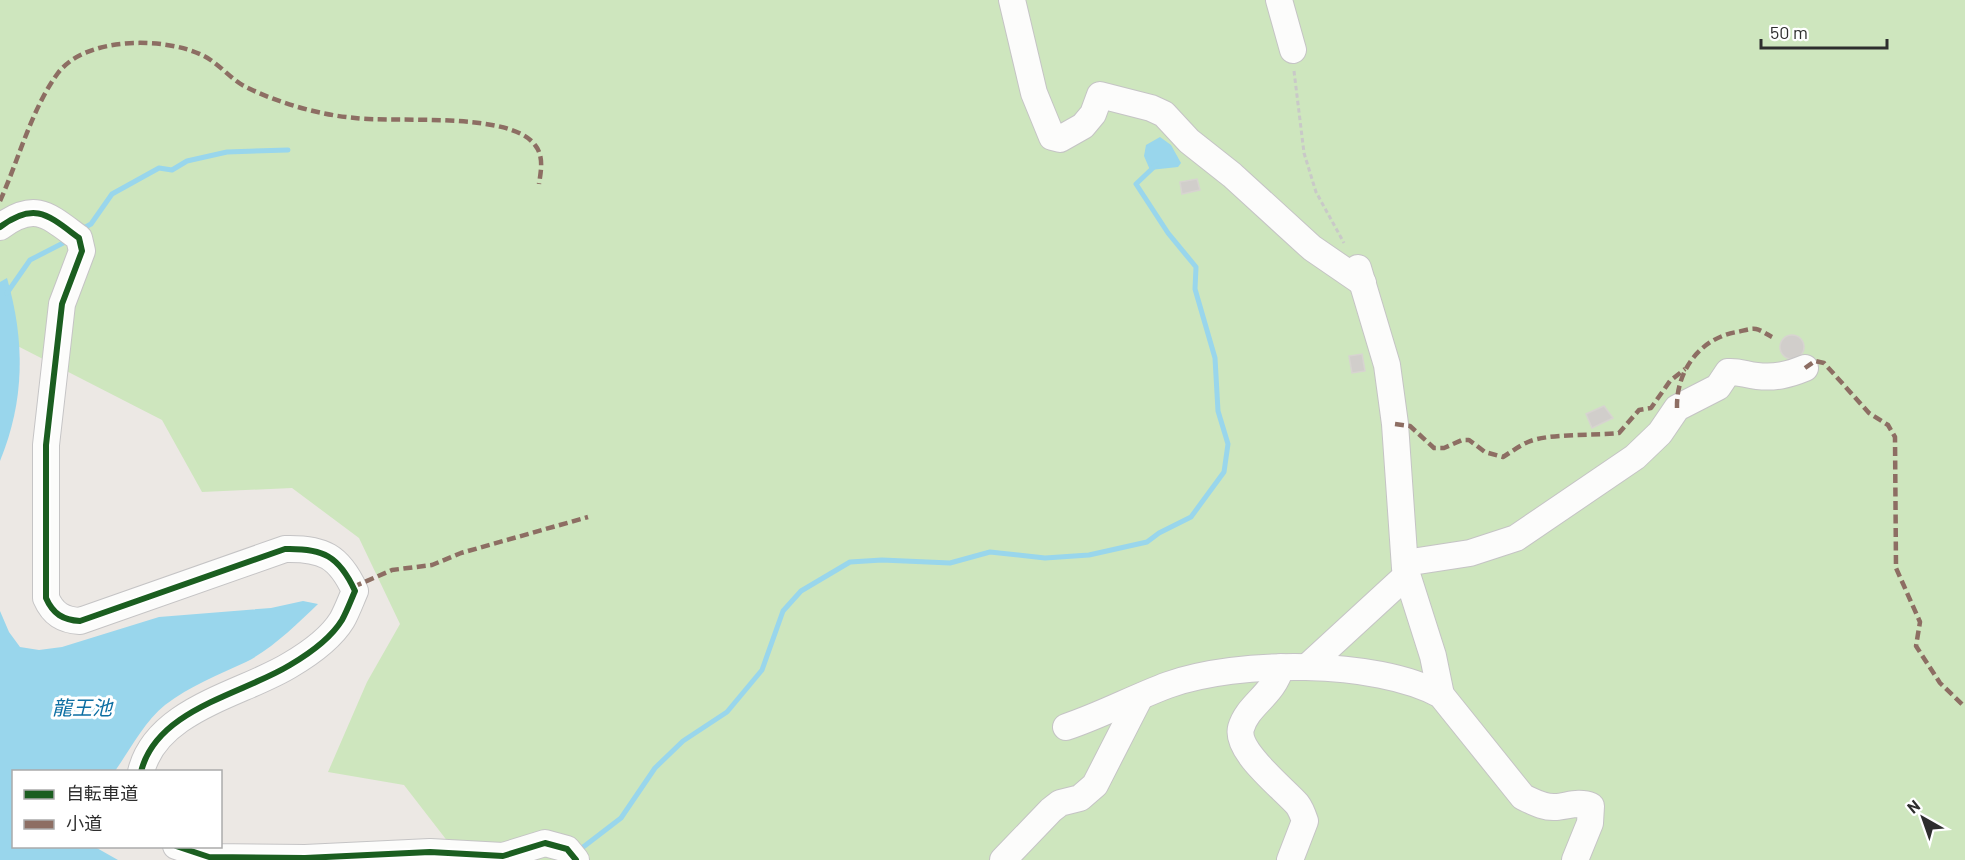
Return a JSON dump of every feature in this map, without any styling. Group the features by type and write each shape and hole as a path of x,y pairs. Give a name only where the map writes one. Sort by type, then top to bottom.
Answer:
{"street":[{"path":"1012,0 1034,93 1052,137 1060,139 1083,126 1094,114 1100,95 1164,114 1190,153 1232,175 1312,248 1360,274 1387,364 1397,446 1406,569 1433,656 1441,695"},
{"path":"1279,0 1293,50"},
{"path":"0,227 17,214 37,212 51,217 79,238 82,250 62,304 46,445 46,598 51,610 66,620 80,621 285,549 304,548 329,555 347,573 355,591 341,621 320,643 289,666 182,718 154,743 141,770"},
{"path":"1308,666 1406,569 1470,554 1516,538 1635,457 1660,433 1677,408 1710,393 1718,387 1728,372 1739,371 1754,376 1783,376 1805,368"},
{"path":"1066,727 1105,714 1140,697 1180,682 1281,667 1308,666 1424,686 1441,695 1523,797 1538,804 1554,807 1583,803 1591,806 1590,823 1575,860"},
{"path":"1281,667 1276,684 1246,715 1240,730 1240,739 1257,764 1299,806 1305,821 1290,860"},
{"path":"1003,860 1051,810 1060,803 1080,798 1095,785 1140,697"},
{"path":"182,848 208,857 305,858 430,852 503,856 545,843 567,849 576,860"}],"path":[{"path":"1293,50 1296,104 1304,153 1316,192 1360,274"}],"green space":[{"path":"0,0 1965,0 1965,860 462,860 404,785 328,772 367,682 400,624 359,538 292,488 202,492 162,420 0,337"}],"water":[{"path":"1160,137 1171,145 1181,163 1178,167 1150,170 1144,156 1146,145"},
{"path":"7,278 17,325 20,370 14,416 0,461 0,282"},
{"name":"龍王池","path":"303,601 318,604 293,628 256,657 194,686 165,705 144,728 116,770 12,770 12,848 97,848 118,860 0,860 0,611 9,632 20,647 39,650 62,647 159,617 271,608"}],"building":[{"path":"1197,179 1200,190 1182,194 1180,182"},
{"path":"1792,335 1801,338 1804,347 1801,356 1792,359 1783,356 1780,347 1783,338"},
{"path":"1362,354 1365,371 1352,373 1349,356"},
{"path":"1604,406 1613,418 1592,428 1586,414"}],"waterway":[{"path":"80,230 91,224 112,194 159,168 172,170 187,161 227,152 288,150"},
{"path":"578,851 621,818 655,768 683,741 727,712 762,670 783,611 801,591 850,562 882,560 950,563 990,552 1045,558 1089,555 1147,542 1159,533 1191,517 1224,472 1228,444 1218,411 1215,358 1195,289 1196,267 1168,233 1136,184 1156,165"},
{"path":"7,293 30,260 69,240"}],"marked path":[{"path":"0,201 40,103 58,73 71,61 87,52 127,43 168,45 186,49 208,58 246,87 285,103 314,111 355,118 451,121 502,127 522,134 538,149 541,164 539,184"},
{"path":"1677,408 1681,381 1686,369 1701,349 1724,335 1749,329 1758,330 1772,337"},
{"path":"1805,368 1815,361 1824,363 1869,413 1888,425 1895,437 1896,568 1920,622 1916,646 1940,683 1965,707"},
{"path":"1395,424 1410,426 1434,448 1444,448 1462,440 1469,440 1485,452 1503,457 1537,439 1619,433 1639,410 1651,408 1670,381 1685,369"},
{"path":"353,587 392,570 432,565 461,553 588,517"}],"cycle path":[{"path":"0,227 23,215 41,214 79,238 82,251 62,304 46,445 46,598 55,612 64,618 80,621 285,549 310,550 328,556 343,570 355,591 342,620 318,646 271,675 182,718 164,733 150,751 142,770"},
{"path":"182,848 209,857 305,858 430,852 503,856 545,843 567,849 576,860"}]}
